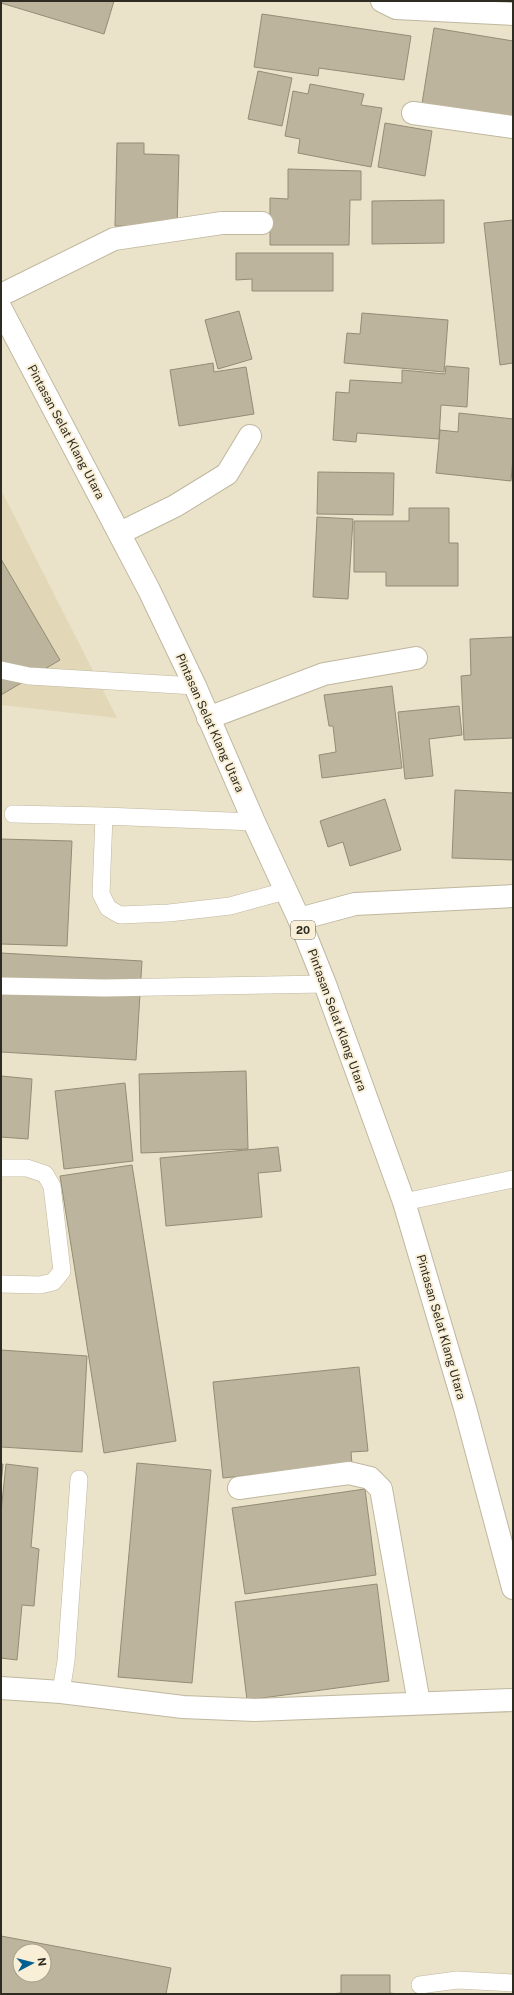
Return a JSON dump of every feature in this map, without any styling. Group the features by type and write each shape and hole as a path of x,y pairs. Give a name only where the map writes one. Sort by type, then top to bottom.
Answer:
{"main road":[{"path":"382,1 396,8 513,14"},
{"path":"413,113 513,128"},
{"path":"1,295 114,239 222,223 262,223"},
{"name":"Pintasan Selat Klang Utara","path":"1,309 120,533 195,686 254,822 299,919 325,984 404,1202 463,1400 513,1588"},
{"path":"120,533 175,506 227,474 250,436"},
{"path":"208,718 324,674 416,658"},
{"path":"299,919 355,904 513,896"},
{"path":"239,1488 350,1473 370,1478 381,1489 419,1703"},
{"path":"1,1688 61,1692 183,1707 255,1710 513,1700"}],"lane":[{"path":"1,670 29,676 195,686"},
{"path":"13,814 254,822"},
{"path":"104,816 101,894 108,908 120,915 168,913 230,906 285,891"},
{"path":"1,986 105,988 325,984"},
{"path":"1,1168 28,1168 45,1174 52,1186 62,1271 53,1282 40,1285 1,1284"},
{"path":"404,1202 513,1179"},
{"path":"61,1692 66,1661 79,1479"},
{"path":"420,1985 457,1980 513,1983"}],"shaded area":[{"path":"1,490 117,718 1,705"}],"building":[{"path":"1,1 114,1 104,34 1,3"},
{"path":"262,14 411,36 404,80 319,68 318,76 254,67"},
{"path":"434,28 513,41 513,125 421,110"},
{"path":"258,71 292,78 282,126 248,119"},
{"path":"310,84 364,94 361,105 382,108 371,167 298,153 300,139 285,136 293,91 308,94"},
{"path":"385,123 432,131 425,176 378,167"},
{"path":"117,143 144,143 144,154 179,155 177,227 115,226"},
{"path":"288,169 361,171 361,200 350,200 349,245 270,245 270,198 288,199"},
{"path":"444,200 444,243 372,244 372,201"},
{"path":"513,220 513,363 500,365 484,223"},
{"path":"236,253 333,253 333,291 252,291 252,279 236,280"},
{"path":"239,311 252,359 218,369 205,320"},
{"path":"362,313 448,320 444,372 344,363 347,333 360,334"},
{"path":"213,363 214,372 246,367 254,414 179,426 170,370"},
{"path":"446,366 469,368 467,407 441,405 439,439 357,433 356,442 333,440 336,392 349,393 350,380 402,383 402,370 445,374"},
{"path":"459,413 513,419 513,458 511,481 436,473 440,430 458,432"},
{"path":"318,472 394,473 393,515 317,514"},
{"path":"409,508 449,508 449,543 458,543 458,586 386,586 386,572 354,572 354,521 409,521"},
{"path":"317,517 353,519 348,599 313,597"},
{"path":"1,559 60,660 1,695"},
{"path":"513,637 513,738 464,740 461,676 471,675 470,639"},
{"path":"392,686 402,768 322,778 319,755 336,752 333,726 329,726 324,695"},
{"path":"459,706 462,735 429,739 433,776 405,779 398,712"},
{"path":"455,790 513,793 513,860 452,858"},
{"path":"385,799 401,850 350,866 343,842 328,847 320,821"},
{"path":"1,839 72,841 67,946 1,944"},
{"path":"1,953 142,961 136,1060 1,1052"},
{"path":"246,1071 248,1149 141,1153 139,1074"},
{"path":"1,1076 32,1079 28,1139 1,1137"},
{"path":"125,1083 133,1161 64,1169 55,1091"},
{"path":"278,1147 281,1171 258,1173 262,1217 166,1226 160,1158"},
{"path":"132,1165 176,1441 104,1453 60,1176"},
{"path":"1,1350 87,1356 82,1452 1,1447"},
{"path":"359,1367 368,1451 351,1452 352,1464 223,1478 213,1382"},
{"path":"137,1463 211,1470 192,1683 118,1677"},
{"path":"1,1464 3,1464 1,1486"},
{"path":"6,1464 38,1468 31,1547 39,1549 34,1606 22,1605 17,1660 1,1658 1,1512"},
{"path":"365,1489 376,1575 245,1594 232,1508"},
{"path":"377,1584 389,1681 247,1700 235,1602"},
{"path":"1,1936 38,1943 12,1943 12,1983 52,1983 52,1946 171,1968 166,1994 1,1994"},
{"path":"341,1975 390,1975 390,1993 398,1994 329,1994 341,1993"}]}
